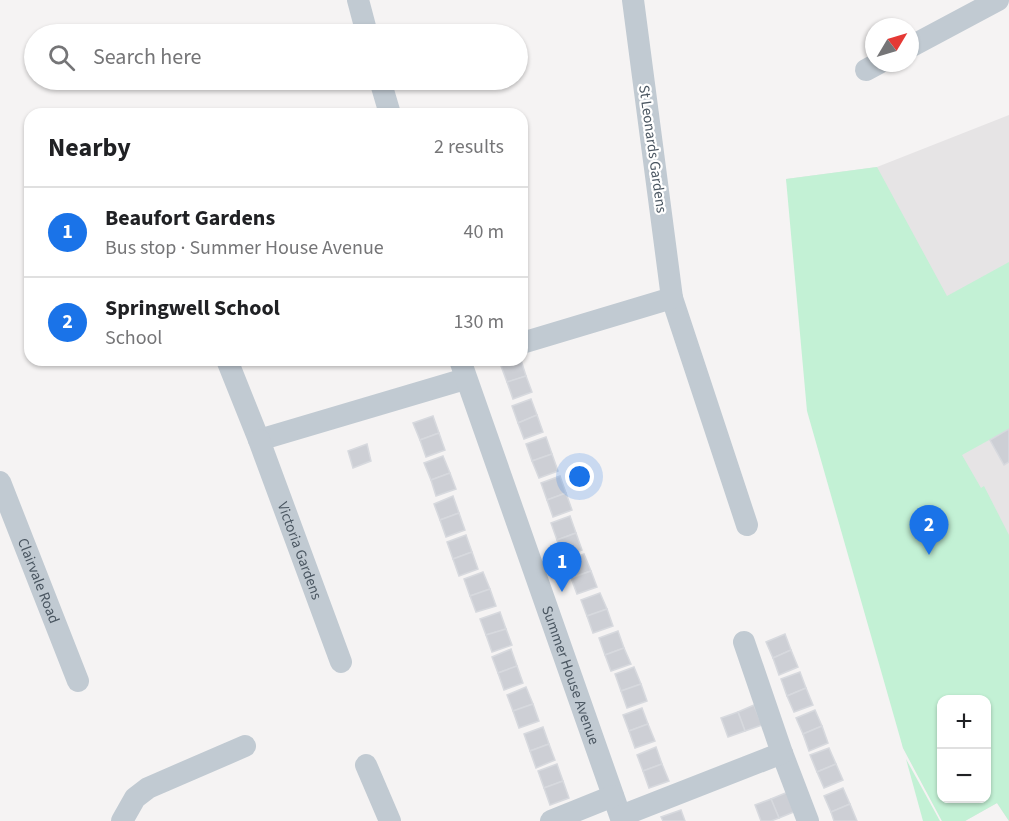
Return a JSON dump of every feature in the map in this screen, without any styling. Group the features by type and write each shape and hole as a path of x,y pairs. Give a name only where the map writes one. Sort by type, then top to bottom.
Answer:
{"street":[{"path":"358,0 365,24"},
{"name":"St Leonards Gardens","path":"633,0 672,298 747,525"},
{"path":"919,42 999,0"},
{"path":"383,90 388,108"},
{"path":"528,341 672,298"},
{"name":"Victoria Gardens","path":"229,366 341,662"},
{"path":"259,440 460,366"},
{"name":"Summer House Avenue","path":"463,366 619,811"},
{"name":"Clairvale Road","path":"0,482 78,681"},
{"path":"744,642 808,821"},
{"path":"122,821 135,798 148,788 245,746"},
{"path":"551,821 619,811 782,753"},
{"path":"366,765 390,821"}],"shaded area":[{"path":"1009,115 1009,821 997,803 965,821 942,821 903,748 786,179 877,167"}],"green space":[{"path":"877,167 947,296 1009,262 1009,429 962,455 981,488 984,486 1009,535 1009,821 997,803 965,821 942,821 903,748 807,411 786,179"},
{"path":"906,759 940,821 923,821"}],"building":[{"path":"501,366 523,366 526,376 507,382"},
{"path":"526,376 532,392 513,399 507,382"},
{"path":"531,399 537,415 518,423 512,406"},
{"path":"537,415 543,432 524,439 518,423"},
{"path":"433,416 439,433 420,440 413,423"},
{"path":"1009,429 1009,462 1004,465 990,440"},
{"path":"439,433 445,450 426,457 420,440"},
{"path":"546,437 552,454 532,461 526,444"},
{"path":"367,444 371,461 353,468 348,451"},
{"path":"552,454 558,471 539,478 532,461"},
{"path":"443,456 450,473 431,480 424,463"},
{"path":"450,473 456,489 436,496 431,480"},
{"path":"560,476 566,493 547,500 541,483"},
{"path":"566,493 572,510 553,517 547,500"},
{"path":"453,496 459,513 440,520 434,504"},
{"path":"459,513 465,530 446,537 440,520"},
{"path":"570,516 576,533 557,540 551,523"},
{"path":"576,533 582,550 563,557 557,540"},
{"path":"466,535 472,552 453,559 447,542"},
{"path":"472,552 478,569 459,576 453,559"},
{"path":"584,554 591,571 571,578 565,561"},
{"path":"591,571 597,587 577,594 571,578"},
{"path":"483,572 490,589 470,596 464,579"},
{"path":"490,589 496,606 476,612 470,596"},
{"path":"600,593 607,609 587,616 581,600"},
{"path":"607,609 613,626 593,633 587,616"},
{"path":"500,612 506,629 486,635 480,619"},
{"path":"506,629 512,645 492,652 486,635"},
{"path":"618,631 624,648 605,655 599,638"},
{"path":"785,634 791,650 773,658 766,642"},
{"path":"624,648 631,664 611,671 605,655"},
{"path":"511,649 517,666 498,673 492,657"},
{"path":"791,650 798,667 779,675 773,658"},
{"path":"517,666 523,683 504,690 498,673"},
{"path":"634,667 641,684 621,691 615,674"},
{"path":"800,672 806,688 787,696 781,679"},
{"path":"641,684 647,701 627,708 621,691"},
{"path":"526,687 533,704 513,711 507,695"},
{"path":"806,688 813,705 794,712 787,696"},
{"path":"533,704 539,721 519,728 513,711"},
{"path":"754,705 762,725 745,731 738,712"},
{"path":"642,708 648,724 629,731 623,715"},
{"path":"815,710 822,726 803,734 796,718"},
{"path":"738,712 745,731 728,737 721,718"},
{"path":"648,724 655,741 635,748 629,731"},
{"path":"822,726 828,743 809,751 803,734"},
{"path":"543,727 549,744 530,751 524,734"},
{"path":"549,744 555,760 536,768 530,751"},
{"path":"656,747 662,764 643,771 637,755"},
{"path":"829,748 836,764 817,772 810,755"},
{"path":"557,764 563,781 544,788 538,771"},
{"path":"662,764 669,781 649,788 643,771"},
{"path":"836,764 843,780 824,788 817,772"},
{"path":"563,781 569,798 550,805 544,788"},
{"path":"843,788 850,804 831,812 824,796"},
{"path":"788,792 796,811 779,818 771,799"},
{"path":"771,799 779,818 761,821 755,805"},
{"path":"850,804 857,821 834,821 831,812"},
{"path":"681,810 685,821 663,821 661,817"}],"place":[{"name":"Springwell School","path":"929,555"},
{"name":"Beaufort Gardens","path":"562,592"}]}
